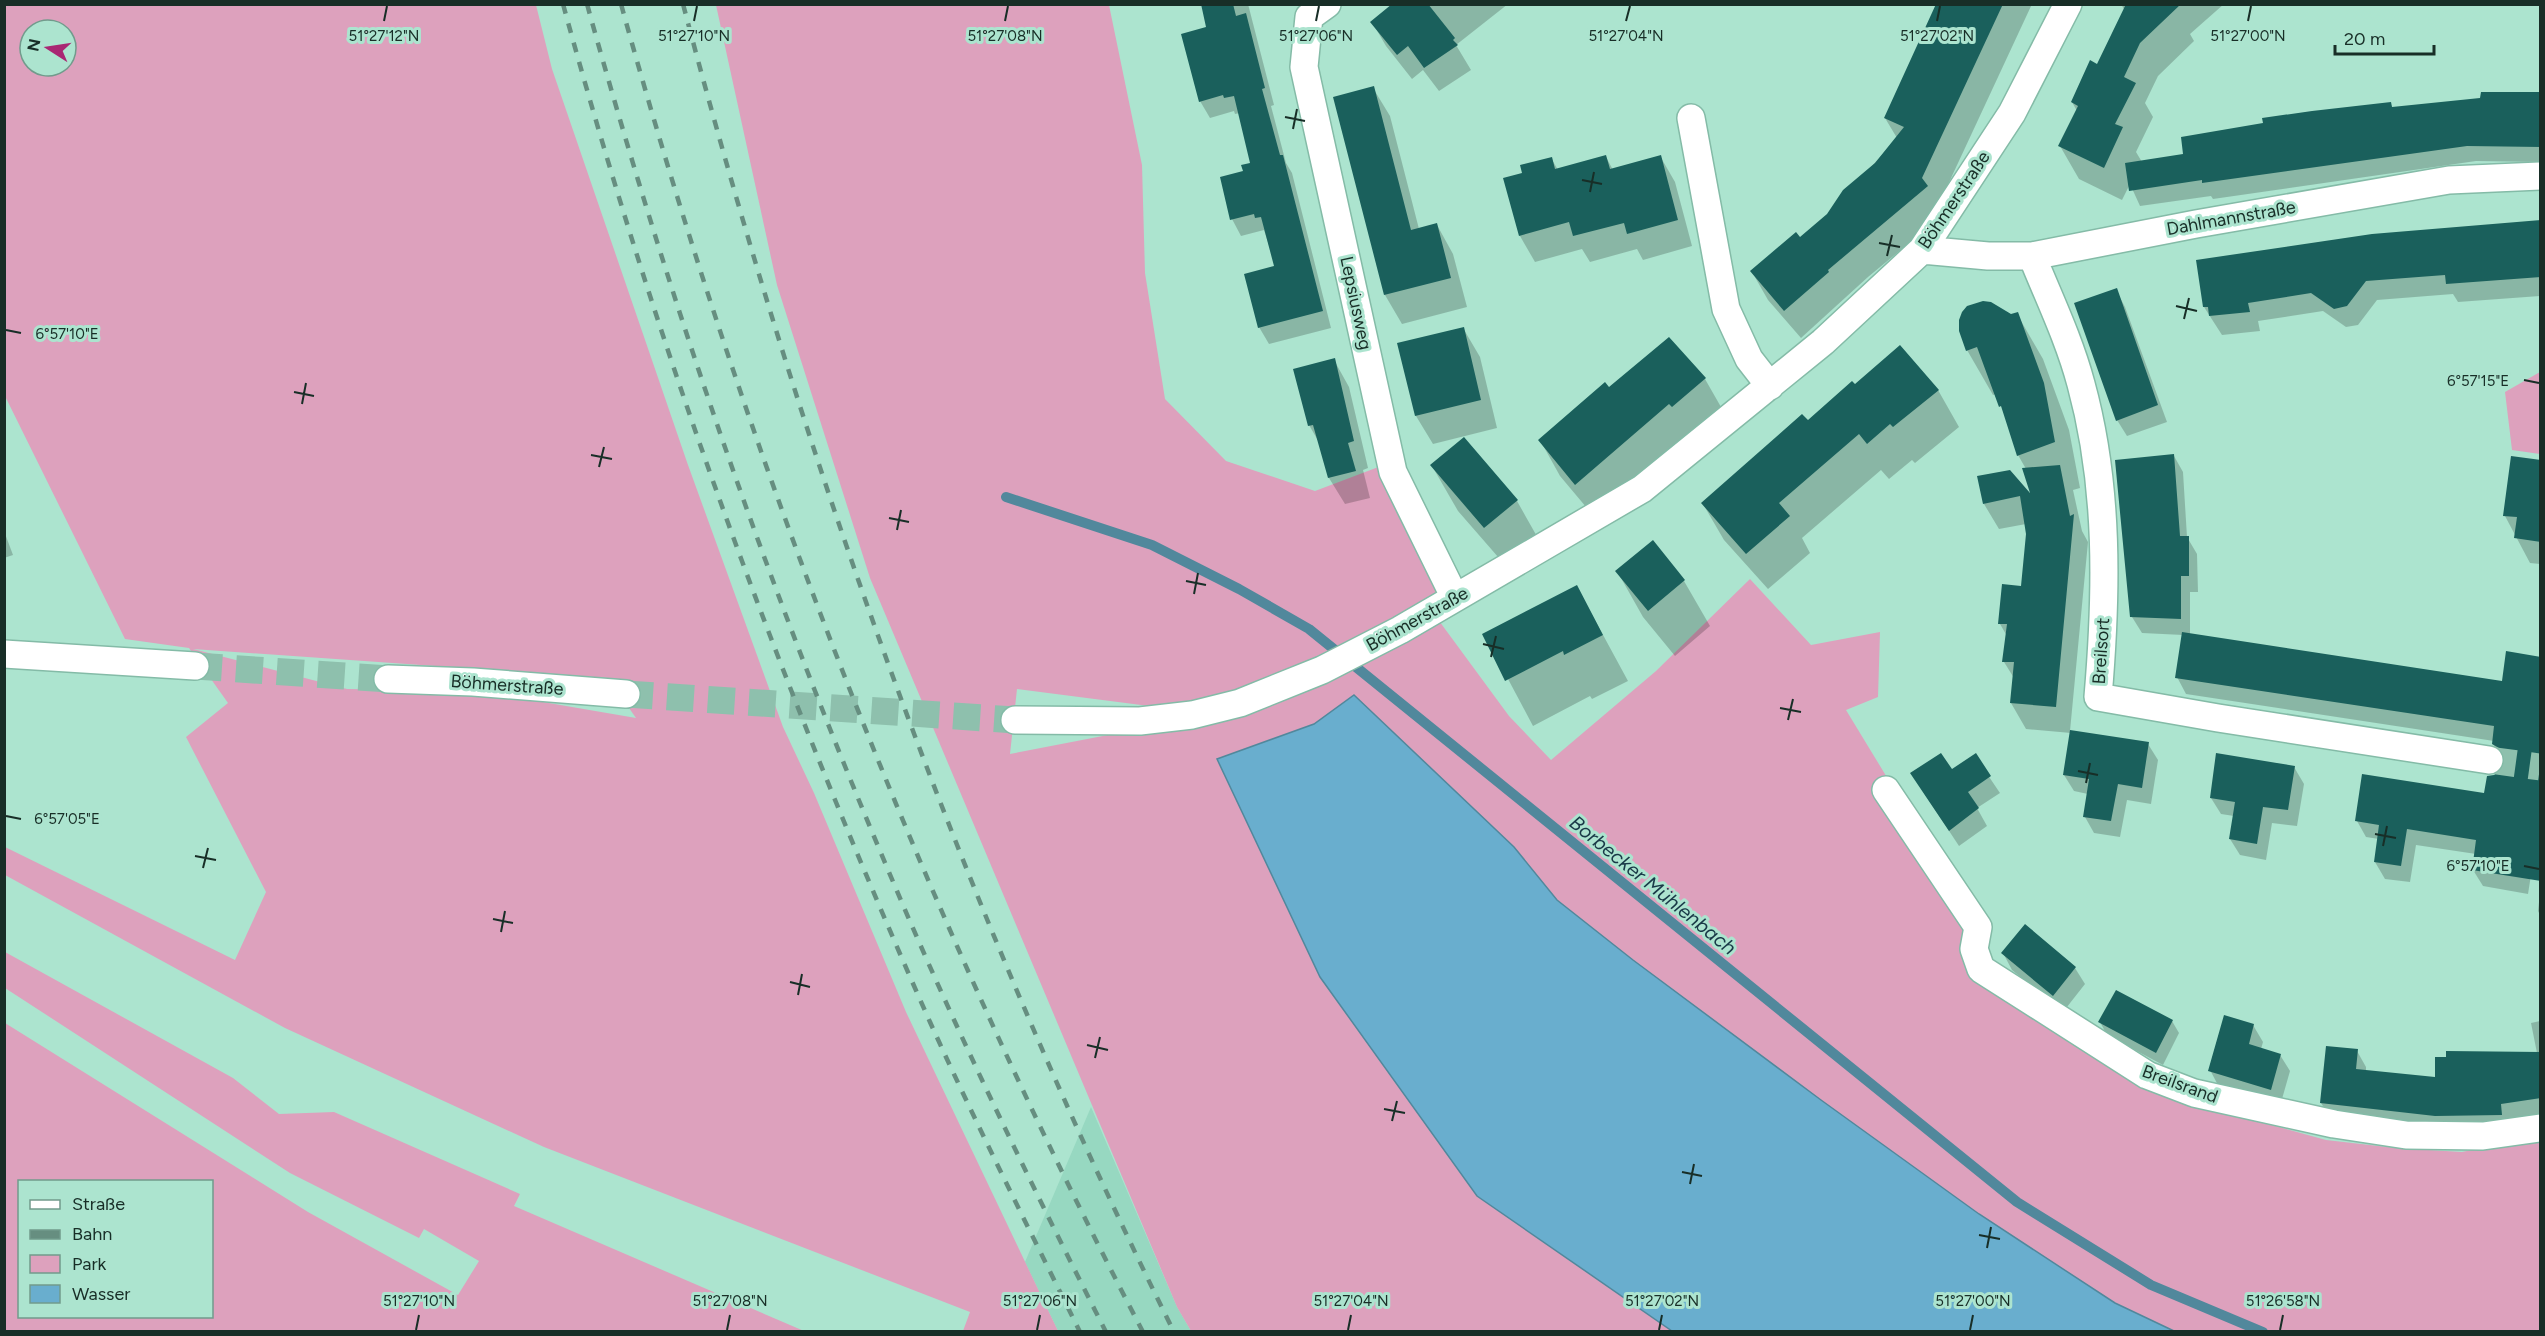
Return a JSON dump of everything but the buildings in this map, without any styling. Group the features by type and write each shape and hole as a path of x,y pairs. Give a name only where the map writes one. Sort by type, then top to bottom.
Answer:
{"street":[{"name":"Lepsiusweg","path":"1327,4 1309,17 1304,67 1394,472 1455,598"},
{"name":"Böhmerstraße","path":"1015,720 1140,721 1192,715 1240,703 1322,670 1383,639 1642,489 1823,342 1922,250 2012,113 2068,4"},
{"path":"1691,118 1726,309 1749,359 1770,386"},
{"name":"Dahlmannstraße","path":"1922,250 1988,256 2032,256 2196,224 2438,182 2541,176"},
{"name":"Breilsort","path":"2032,256 2064,329 2093,434 2102,495 2105,556 2103,640 2098,697 2489,760"},
{"path":"4,654 195,666"},
{"name":"Böhmerstraße","path":"387,679 473,682 626,694"},
{"name":"Breilsrand","path":"1886,790 1978,927 1974,950 1981,969 2147,1076 2194,1093 2334,1124 2406,1135 2483,1136 2541,1128"}],"shaded area":[{"path":"1091,1107 1177,1307 1191,1331 1058,1331 1025,1262"}],"green space":[{"path":"5,5 536,5 552,69 688,465 783,727 814,793 906,1012 1058,1331 963,1331 970,1312 544,1147 285,1028 5,875 5,847 235,960 266,892 186,737 228,703 189,648 125,639 5,396","holes":["193,649 608,678 636,718 479,691 347,689"]},
{"path":"716,5 1109,5 1142,165 1145,273 1165,399 1226,461 1315,491 1389,463 1391,473 1451,598 1384,636 1238,699 1149,706 1017,689 1010,754 1139,729 1198,725 1242,710 1383,646 1434,614 1509,716 1551,760 1656,671 1750,579 1811,645 1880,632 1878,697 1846,710 1891,784 1880,796 1961,921 1973,928 1968,951 1978,973 2141,1081 2191,1102 2221,1111 2326,1140 2396,1148 2462,1152 2540,1136 2540,1331 1191,1331 1177,1307 870,578 777,285"},
{"path":"2540,372 2540,454 2512,450 2505,392"},
{"path":"5,952 233,1078 279,1114 334,1112 520,1194 514,1206 804,1331 5,1331 5,1023 308,1212 458,1295 479,1261 424,1229 419,1238 290,1173 5,988"}],"water":[{"path":"1354,695 1514,847 1557,900 1633,960 1979,1214 2115,1303 2174,1331 1672,1331 1477,1196 1320,977 1217,759 1314,724"}],"waterway":[{"name":"Borbecker Mühlenbach","path":"1006,497 1152,545 1239,589 1309,629 2017,1202 2151,1285 2263,1332"}],"tunnel":[{"path":"195,666 388,679"},
{"path":"626,694 1015,720"},
{"path":"2489,760 2540,767"}],"railway":[{"path":"563,4 600,134 682,392 774,647 824,773 930,1022 1080,1332"},
{"path":"587,4 618,114 686,331 760,547 800,654 842,760 937,983 1106,1332"},
{"path":"621,4 671,176 725,346 784,515 847,682 914,847 986,1011 1062,1172 1143,1332"},
{"path":"683,4 730,175 781,345 835,514 894,681 1025,1010 1097,1172 1174,1332"}]}
